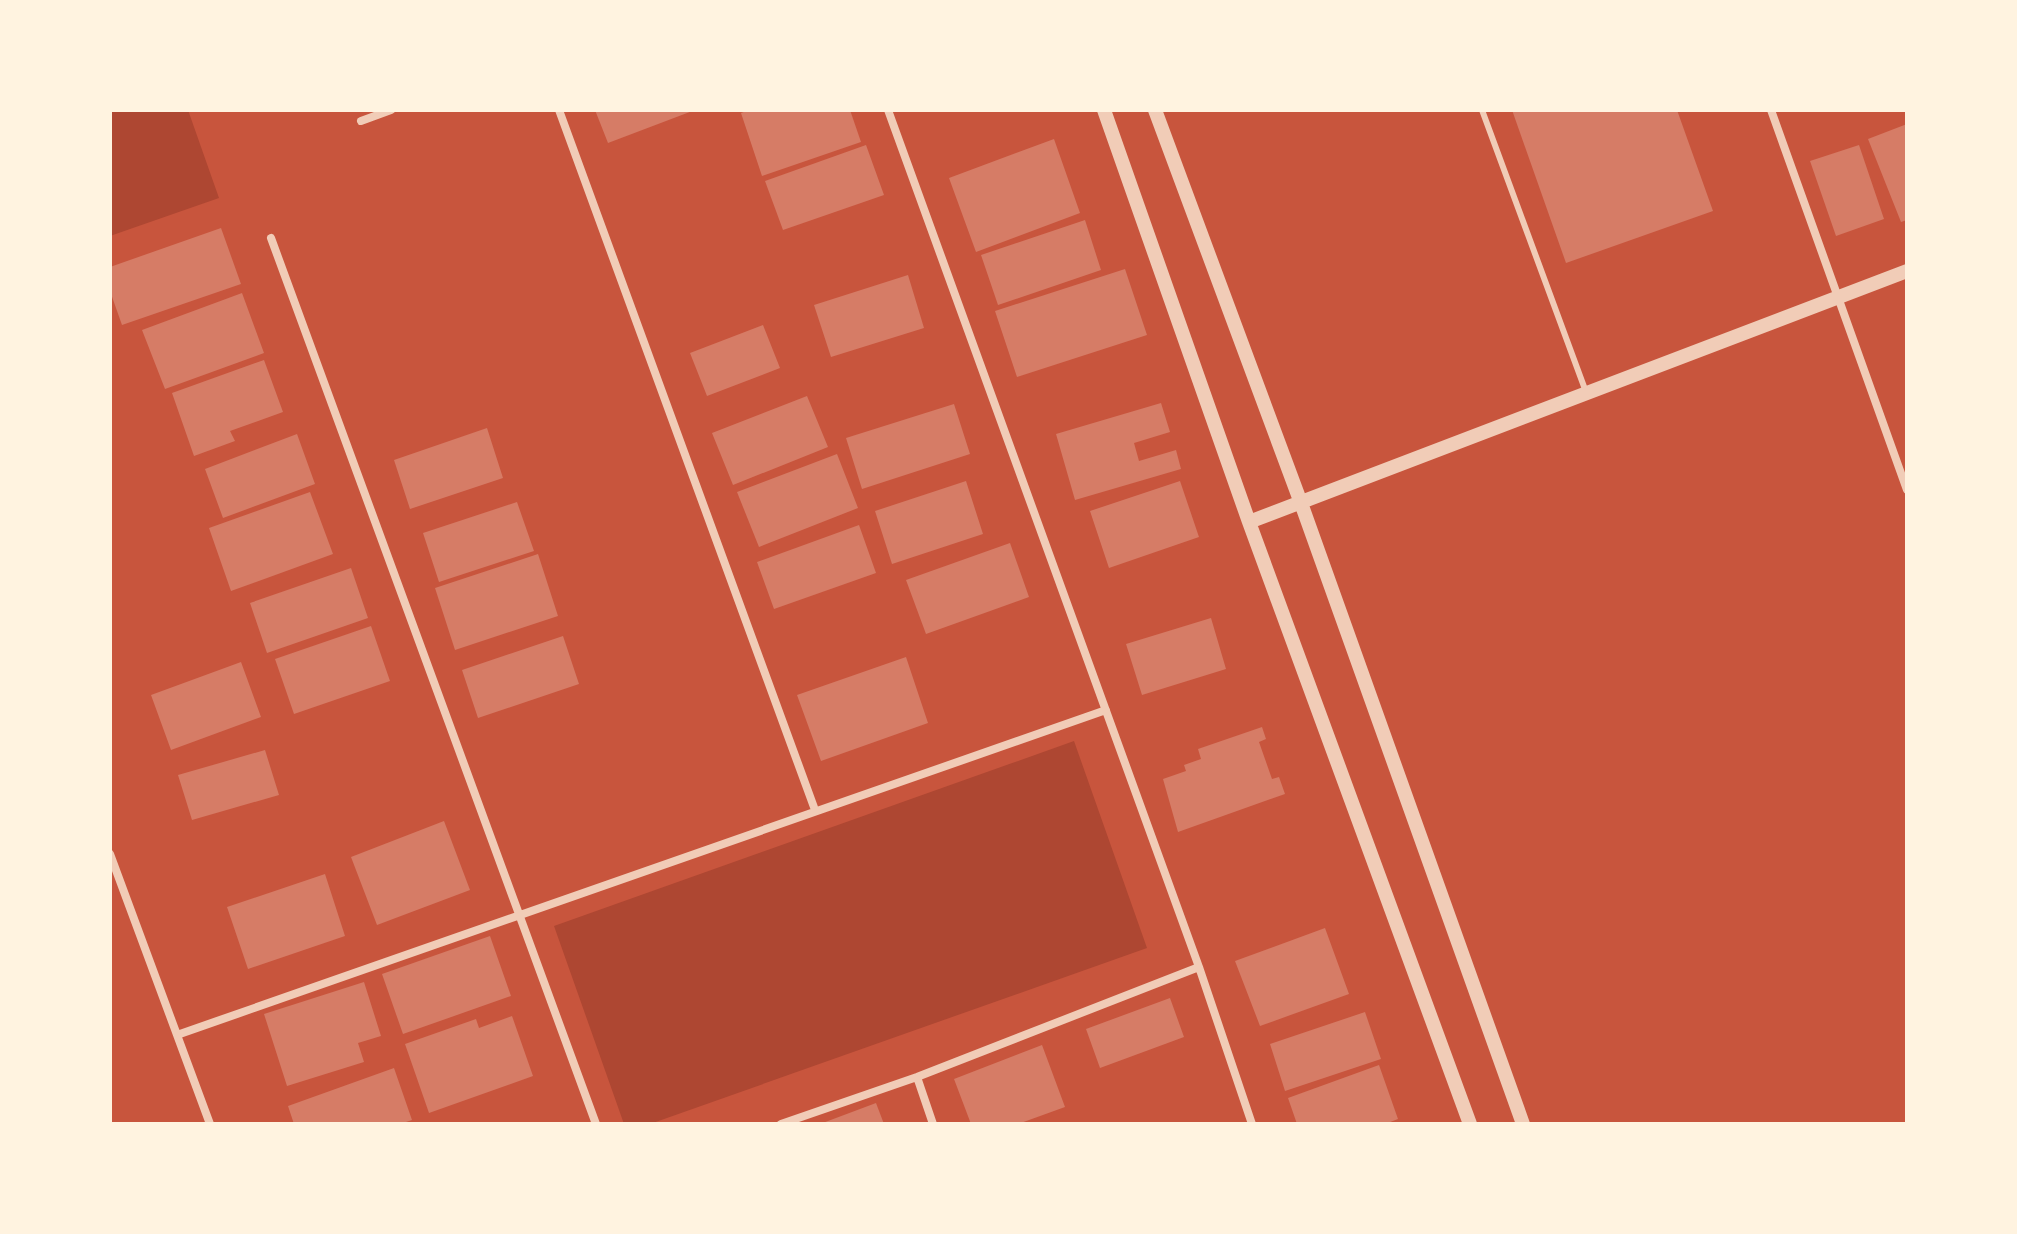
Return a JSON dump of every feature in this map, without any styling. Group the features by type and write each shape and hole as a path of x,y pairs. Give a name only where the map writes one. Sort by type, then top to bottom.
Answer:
{"street":[{"path":"361,121 391,110"},
{"path":"559,110 815,810"},
{"path":"888,110 1199,967 1252,1124"},
{"path":"1104,110 1249,522 1470,1124"},
{"path":"1155,110 1301,503 1523,1124"},
{"path":"1771,110 1907,490"},
{"path":"271,238 596,1124"},
{"path":"1249,522 1907,271"},
{"path":"177,1035 1106,710"},
{"path":"110,854 210,1124"},
{"path":"781,1124 917,1077 1199,967"},
{"path":"917,1077 933,1124"}],"lane":[{"path":"1482,110 1586,393"}],"shaded area":[{"path":"110,110 188,110 219,198 110,236"},
{"path":"1074,741 1147,948 650,1124 624,1124 554,926"}],"building":[{"path":"595,110 695,110 608,143"},
{"path":"749,110 850,110 861,142 762,176 741,113"},
{"path":"1512,110 1677,110 1713,211 1566,263"},
{"path":"1907,124 1907,220 1901,222 1868,139"},
{"path":"1054,139 1080,213 976,252 949,178"},
{"path":"866,145 884,195 783,230 765,181"},
{"path":"1859,145 1884,219 1836,236 1810,161"},
{"path":"1085,220 1101,270 998,305 981,255"},
{"path":"221,228 241,284 122,325 110,291 110,267"},
{"path":"1125,269 1147,335 1017,377 995,311"},
{"path":"908,275 924,328 831,357 814,305"},
{"path":"242,293 264,353 165,389 142,330"},
{"path":"763,325 780,368 707,396 690,353"},
{"path":"264,360 283,412 230,431 235,441 194,456 172,393"},
{"path":"807,396 828,447 733,485 712,433"},
{"path":"1161,403 1170,432 1134,443 1139,461 1176,450 1181,469 1075,500 1056,434"},
{"path":"954,404 970,454 862,489 846,438"},
{"path":"487,428 503,478 410,509 394,460"},
{"path":"297,434 315,484 223,518 205,469"},
{"path":"837,454 858,508 759,547 737,492"},
{"path":"966,481 983,534 892,564 875,511"},
{"path":"1180,481 1199,537 1109,568 1090,511"},
{"path":"310,492 333,554 231,591 209,528"},
{"path":"517,502 534,551 439,582 423,533"},
{"path":"859,525 876,573 774,609 757,562"},
{"path":"1010,543 1029,597 926,634 906,580"},
{"path":"538,554 558,616 455,650 435,588"},
{"path":"351,568 368,618 267,653 250,603"},
{"path":"1211,618 1226,669 1142,695 1126,644"},
{"path":"371,626 390,681 294,714 275,659"},
{"path":"563,636 579,684 478,718 462,670"},
{"path":"906,657 928,723 821,761 797,695"},
{"path":"241,662 261,717 171,750 151,695"},
{"path":"1262,727 1266,739 1259,742 1272,779 1279,777 1285,794 1178,832 1163,779 1186,771 1184,765 1201,759 1198,749"},
{"path":"265,750 279,795 192,820 178,775"},
{"path":"444,821 470,890 377,925 351,857"},
{"path":"325,874 345,936 248,969 227,907"},
{"path":"1325,928 1349,994 1260,1026 1235,961"},
{"path":"490,936 511,996 403,1034 382,974"},
{"path":"364,982 381,1036 358,1043 364,1062 287,1086 264,1014"},
{"path":"1170,998 1184,1037 1100,1068 1086,1029"},
{"path":"1365,1012 1381,1059 1285,1091 1270,1044"},
{"path":"512,1016 533,1076 429,1113 405,1044 476,1019 479,1028"},
{"path":"1042,1045 1065,1107 1018,1124 971,1124 954,1079"},
{"path":"1379,1065 1398,1119 1385,1124 1297,1124 1288,1098"},
{"path":"394,1068 412,1120 400,1124 294,1124 288,1106"},
{"path":"876,1103 884,1124 820,1124"}]}
